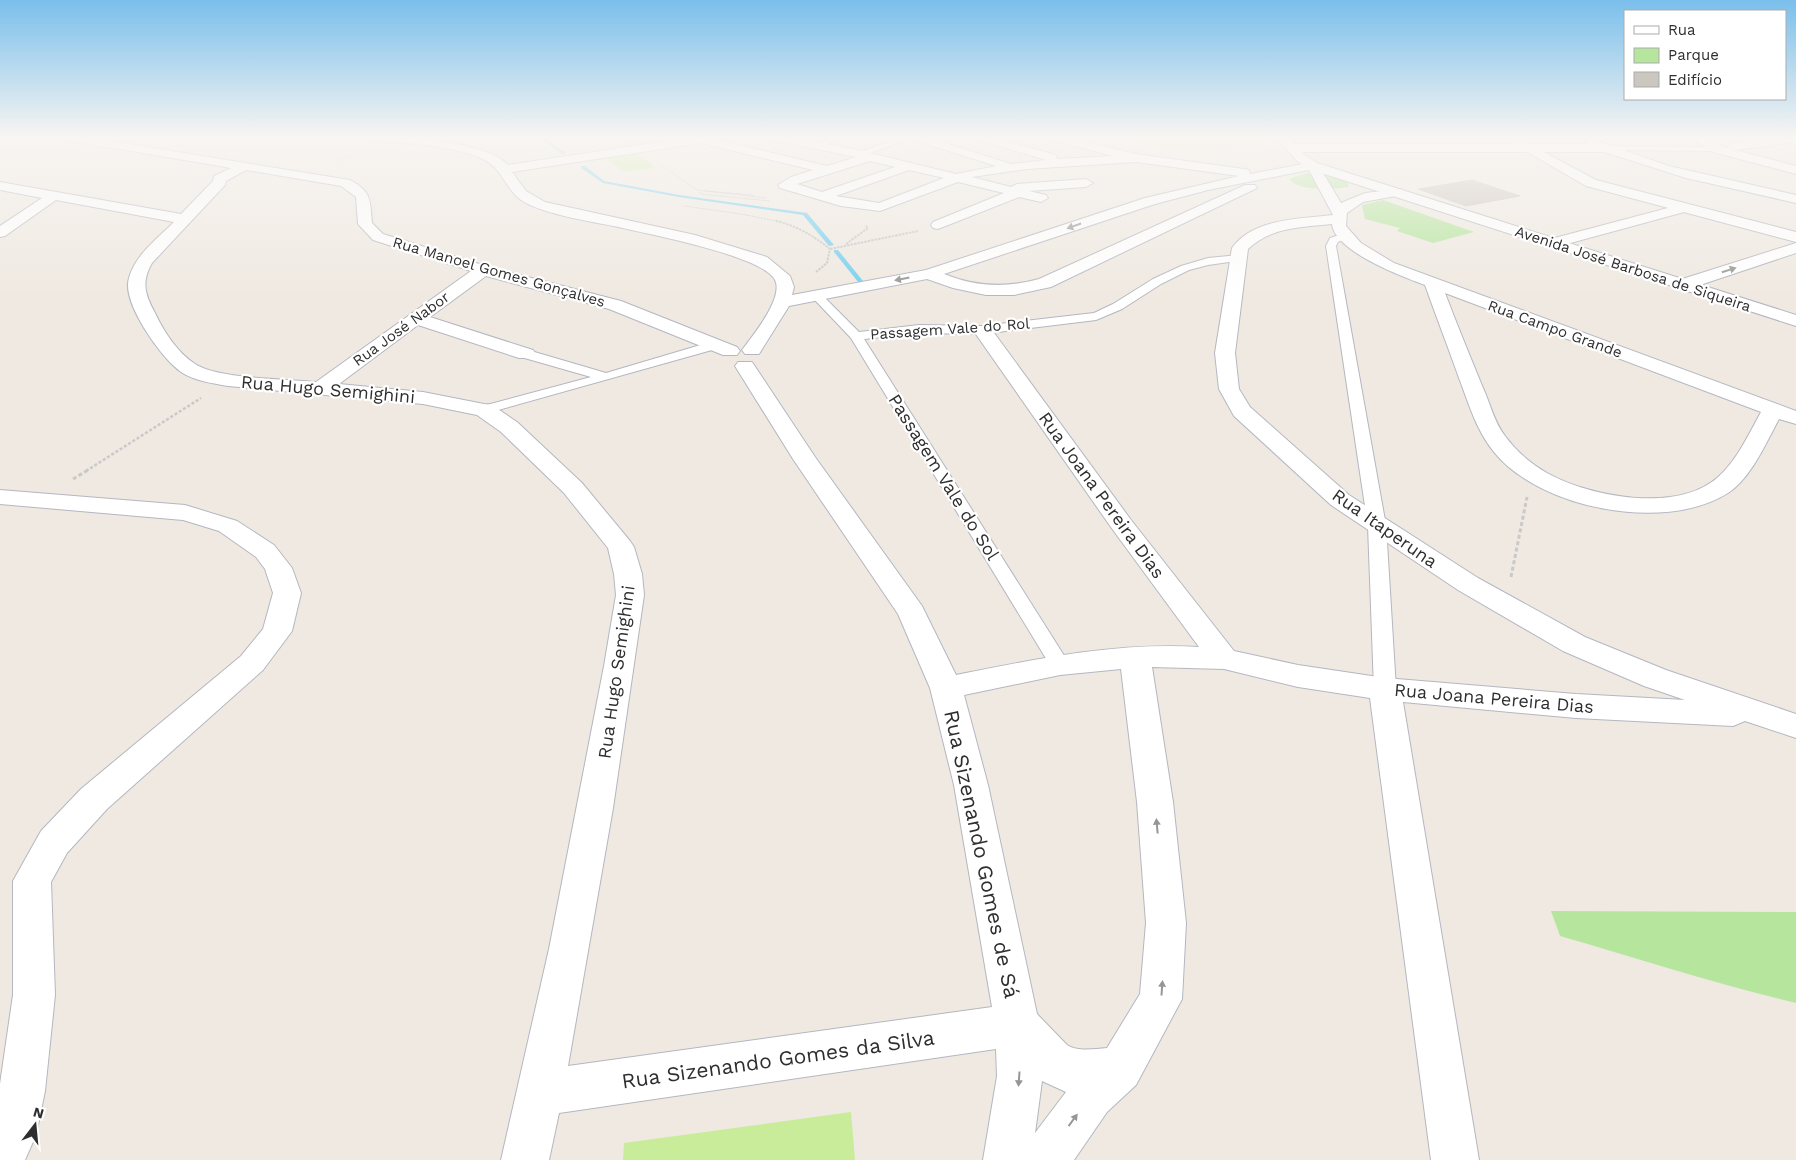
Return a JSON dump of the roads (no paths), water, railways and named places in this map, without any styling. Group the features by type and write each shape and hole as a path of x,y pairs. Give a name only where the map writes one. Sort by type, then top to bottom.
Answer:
{"street":[{"path":"20,190 184,219"},
{"name":"Rua Hugo Semighini","path":"212,190 145,261 138,274 136,286 151,326 184,366 204,374 228,380 424,398 484,410 509,427 573,488 621,548 630,588 608,742 578,904 526,1160"},
{"name":"Rua Manoel Gomes Gonçalves","path":"358,190 363,197 365,224 378,237 483,270 615,305 735,353"},
{"path":"517,190 526,199 541,205 695,240 761,260 782,276 786,287 782,302 735,353"},
{"path":"800,190 862,207 889,206 928,190"},
{"path":"821,197 840,190"},
{"path":"1007,190 1041,198"},
{"path":"938,225 1010,191 1018,190"},
{"path":"782,302 929,274 1150,201 1195,190"},
{"path":"929,274 965,288 978,290 1028,288 1045,283 1249,190"},
{"path":"1309,190 1329,193 1355,193 1367,190"},
{"name":"Rua Campo Grande","path":"1327,190 1341,222 1370,256 1433,284 1796,418"},
{"name":"Avenida José Barbosa de Siqueira","path":"1390,190 1796,321"},
{"path":"1617,190 1796,237"},
{"path":"1760,190 1796,198"},
{"path":"1341,222 1350,202 1396,192"},
{"path":"0,233 52,197"},
{"path":"1150,201 1197,214"},
{"path":"1552,243 1683,208"},
{"name":"Rua Itaperuna","path":"1341,222 1274,228 1249,238 1240,248 1225,353 1229,389 1242,411 1340,500 1377,526 1504,606 1574,644 1655,678 1796,726"},
{"path":"1682,285 1796,248"},
{"name":"Rua José Nabor","path":"318,389 483,270"},
{"path":"1433,284 1458,316 1489,430 1501,448 1532,475 1573,492 1609,501 1649,506 1693,500 1725,483 1754,443 1773,410"},
{"path":"1458,316 1499,308"},
{"path":"417,319 526,354"},
{"name":"Rua Joana Pereira Dias","path":"982,330 1122,525 1224,659"},
{"name":"Rua Sizenando Gomes de Sá","path":"735,353 805,459 912,613 946,688 971,785 1017,1025 1020,1076 1007,1160"},
{"path":"0,497 36,502 185,513 228,526 264,551 278,568 287,593 277,631 252,663 94,799 54,842 32,881 34,995 22,1091 12,1135 0,1160"},
{"name":"Rua Joana Pereira Dias","path":"946,688 1060,665 1135,657 1176,656 1224,659 1298,676 1385,689 1576,706 1767,715"},
{"path":"1045,1160 1091,1096 1120,1069 1161,999 1166,923 1155,802 1135,657"},
{"path":"1385,689 1455,1160"},
{"path":"1017,1025 1056,1066 1068,1072 1086,1074 1120,1069"},
{"name":"Rua Sizenando Gomes da Silva","path":"540,1094 1017,1025"}],"lane":[{"path":"1341,222 1331,246 1377,526 1385,689"},
{"name":"Passagem Vale do Rol","path":"856,336 926,328 982,330 1096,316 1109,312 1177,271 1207,261 1239,258"},
{"name":"Passagem Vale do Sol","path":"817,296 856,336 1060,665"},
{"path":"484,410 606,377 735,353"},
{"path":"526,354 606,377"}],"waterway":[{"path":"647,190 805,214 831,245"},
{"path":"836,251 861,282"}]}
